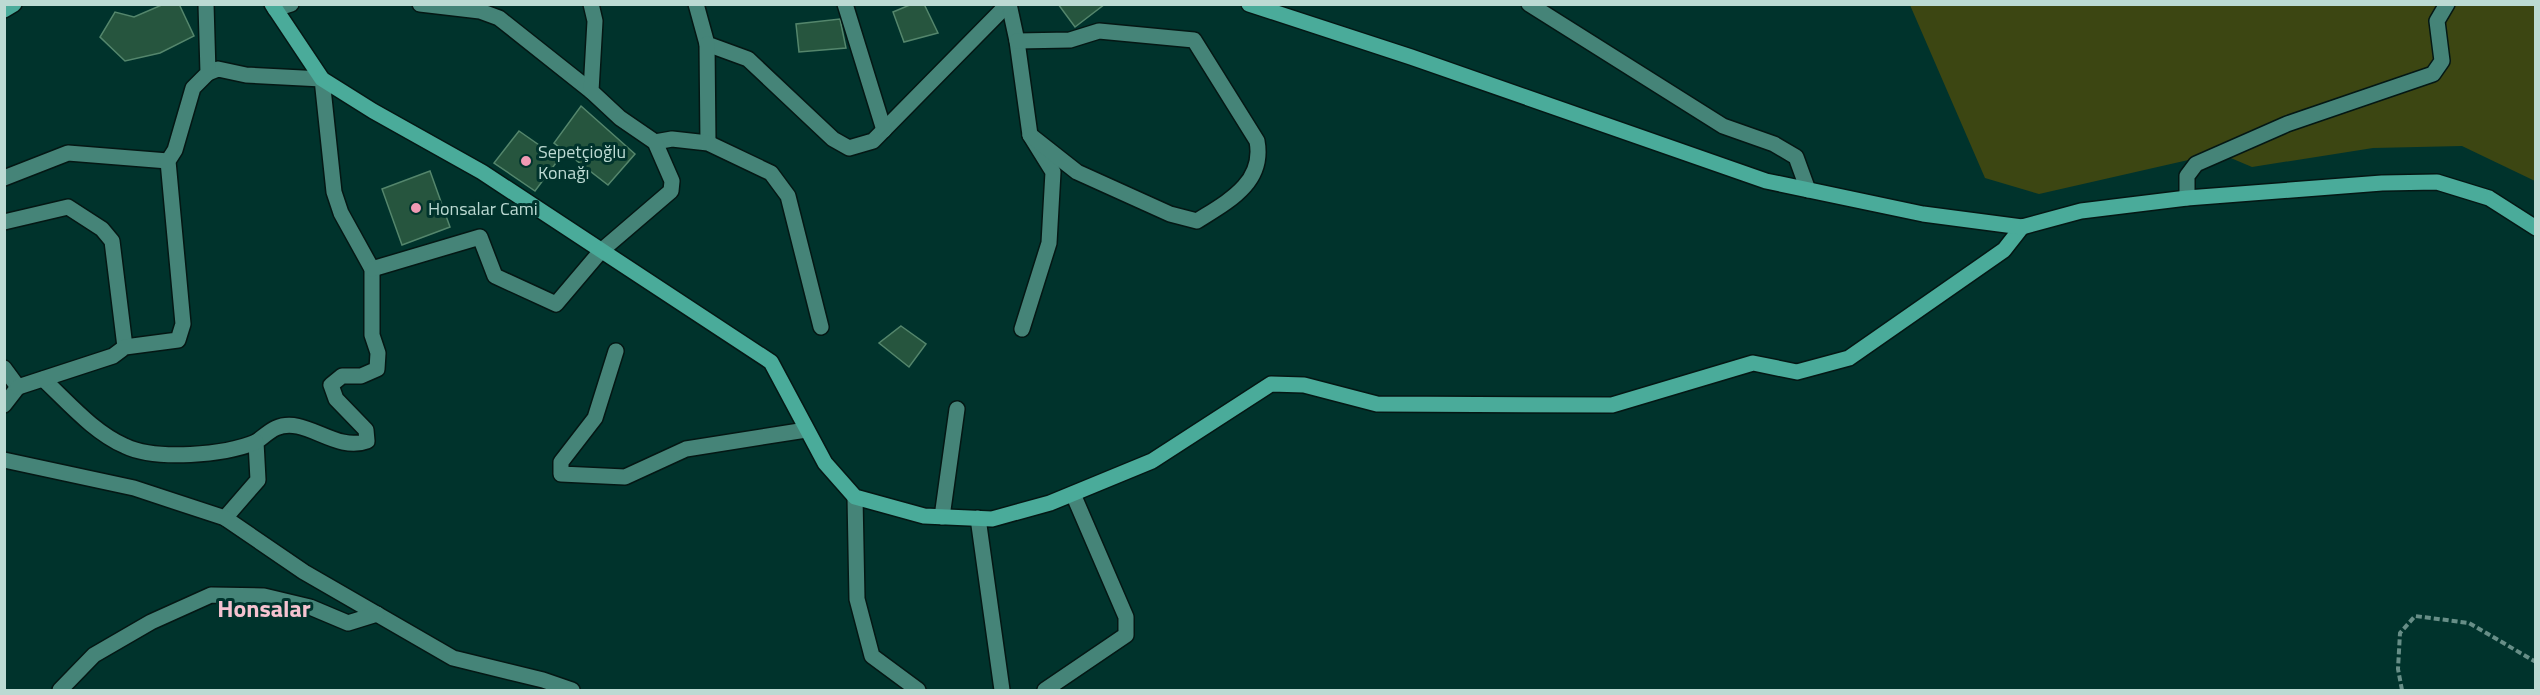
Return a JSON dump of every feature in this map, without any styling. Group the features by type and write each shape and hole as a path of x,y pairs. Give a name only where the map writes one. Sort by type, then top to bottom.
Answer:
{"main road":[{"path":"4,10 14,4"},
{"path":"1249,4 1411,57 1766,181 1923,214 2022,227 2081,211 2187,198 2382,183 2437,182 2488,198 2535,228"},
{"path":"273,7 322,79 373,111 482,172 771,362 825,463 855,497 924,516 992,519 1050,503 1152,461 1271,384 1304,385 1377,404 1612,405 1753,363 1797,372 1807,370 1849,358 2004,250 2022,227"}],"street":[{"path":"206,4 208,73"},
{"path":"273,7 291,4"},
{"path":"372,269 480,237 495,276 556,304 602,250 671,191 672,181 655,142 620,118 591,91 499,18 480,11 420,4"},
{"path":"591,4 595,21 591,91"},
{"path":"696,4 707,44 708,143"},
{"path":"845,4 884,130"},
{"path":"707,44 748,59 833,139 849,148 873,141 1007,4"},
{"path":"1007,4 1017,41 1030,135 1053,172 1049,243 1022,329"},
{"path":"1529,4 1724,126 1774,144 1796,157 1808,190"},
{"path":"2187,198 2187,176 2196,164 2287,124 2433,74 2442,61 2437,21 2446,4"},
{"path":"1017,41 1070,40 1099,31 1194,40 1257,141 1260,154 1257,169 1249,183 1233,198 1197,220 1170,214 1077,172 1030,135"},
{"path":"4,405 18,387 113,356 125,347 178,340 183,324 168,161 175,150 193,88 208,73 218,69 246,75 322,79 334,192 341,213 372,269 372,334 378,353 377,369 361,376 342,376 331,386 336,399 366,430 368,441 358,444 339,443 297,427 276,428 243,448 202,454 161,454 126,447 100,431 43,379"},
{"path":"655,142 672,139 708,143 771,173 788,196 821,327"},
{"path":"4,178 68,153 168,161"},
{"path":"4,222 68,207 102,230 111,241 125,347"},
{"path":"616,351 595,418 561,462 561,474 625,477 686,449 806,430"},
{"path":"4,368 18,387"},
{"path":"942,517 957,409"},
{"path":"225,518 258,480 256,442"},
{"path":"4,460 134,488 225,518 304,572 453,658 543,680 572,690"},
{"path":"1045,690 1126,635 1126,617 1073,494"},
{"path":"855,497 857,599 872,656 918,690"},
{"path":"978,518 1002,690"},
{"path":"60,690 94,655 151,622 211,595 264,596 310,607 348,623 377,614"}],"path":[{"path":"2402,690 2398,669 2400,633 2415,616 2469,623 2535,662"}],"green space":[{"path":"1910,5 2535,5 2535,181 2462,146 2373,148 2252,167 2219,153 2039,194 1985,178"}],"building":[{"path":"164,4 179,4 194,36 160,53 125,61 100,37 115,12 134,17"},
{"path":"912,4 924,4 938,33 904,42 893,12"},
{"path":"1058,4 1105,4 1075,27"},
{"path":"840,19 846,48 799,52 796,24"},
{"path":"581,106 635,154 608,185 554,143"},
{"name":"Sepetçioğlu Konağı","path":"519,131 559,159 535,191 494,163"},
{"name":"Honsalar Cami","path":"430,171 450,227 402,245 382,189"},
{"path":"901,326 926,344 909,367 879,343"}],"place":[{"name":"Sepetçioğlu Konağı","path":"526,161"},
{"name":"Honsalar Cami","path":"416,208"}],"district":[{"name":"Honsalar","path":"264,608"}]}
